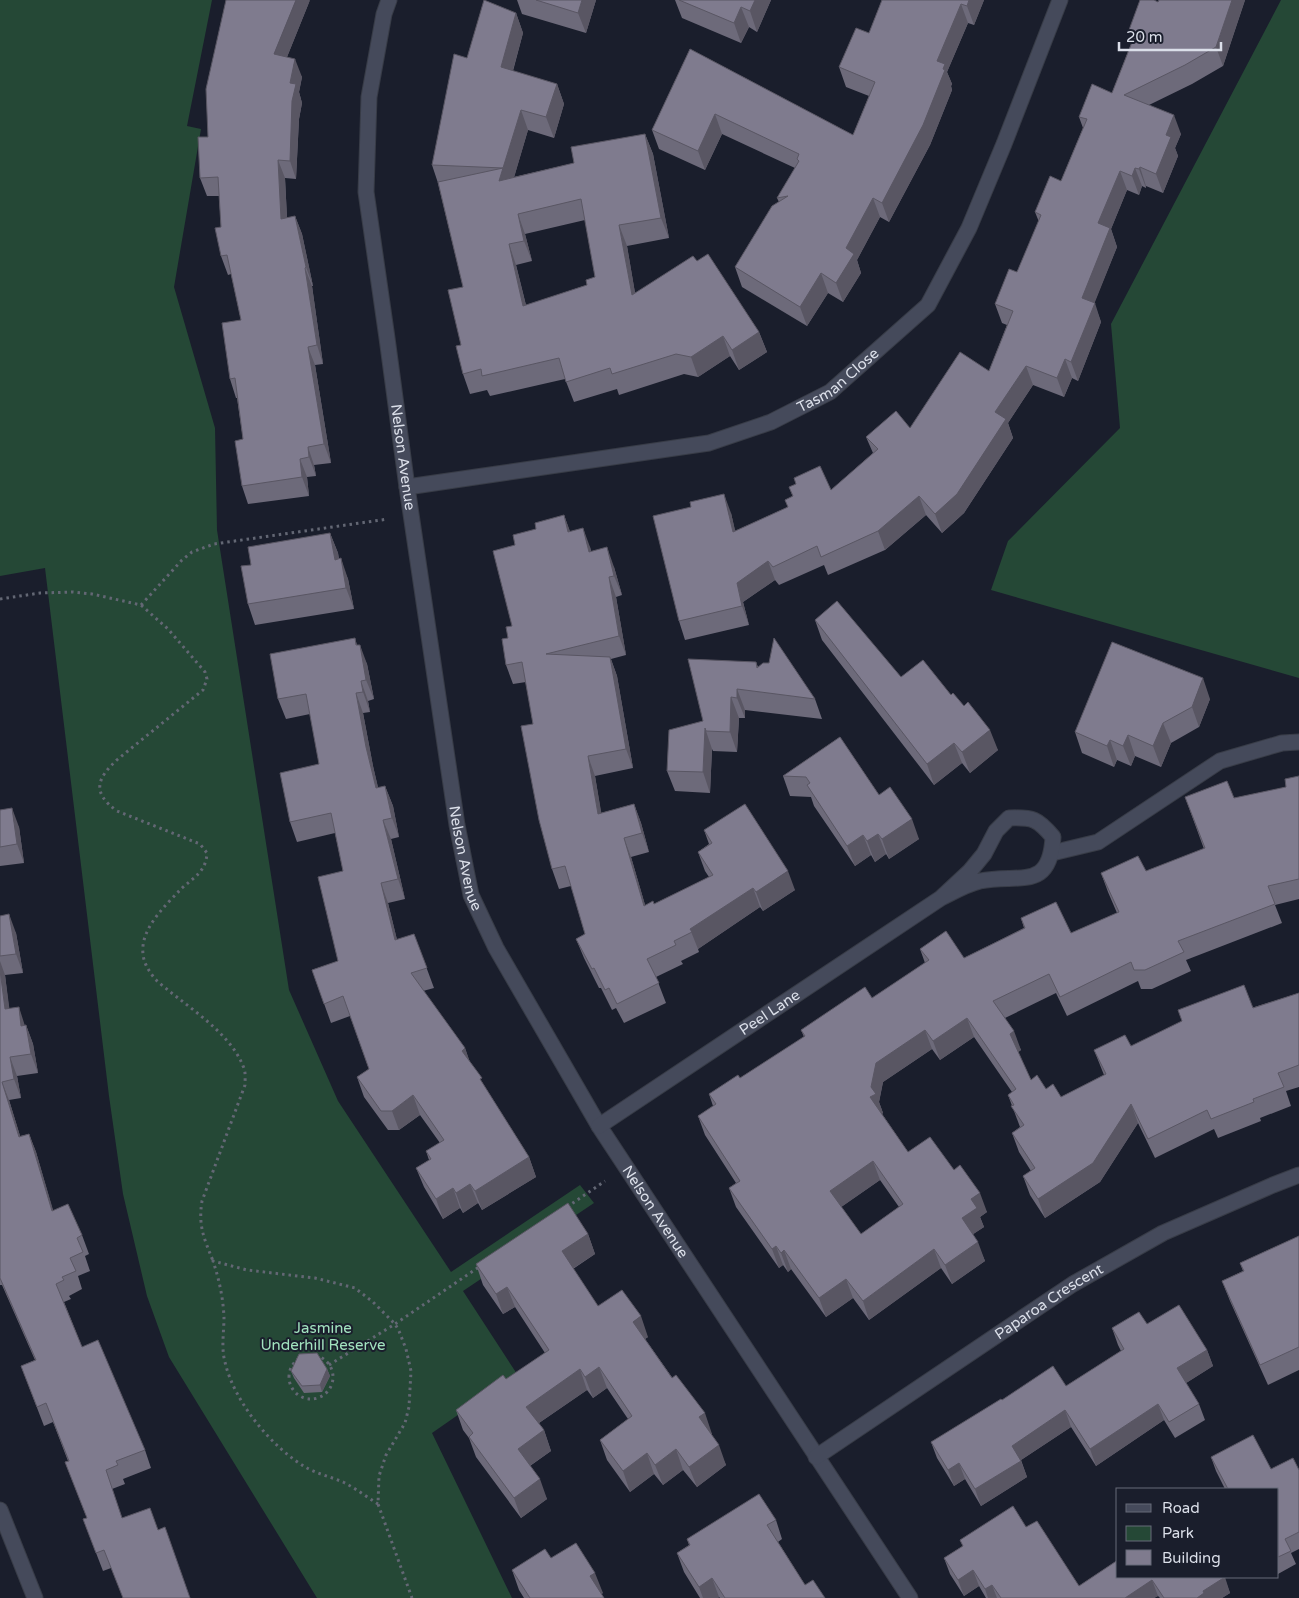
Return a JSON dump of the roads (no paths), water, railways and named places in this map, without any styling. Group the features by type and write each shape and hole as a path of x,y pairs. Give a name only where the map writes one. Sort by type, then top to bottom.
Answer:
{"street":[{"name":"Nelson Avenue","path":"389,0 384,14 368,97 366,192 411,516 457,825 471,895 496,948 599,1126 910,1598"},
{"name":"Tasman Close","path":"407,487 709,443 771,422 830,392 928,306 969,228 1060,0"},
{"path":"1052,853 1098,842 1220,761 1282,743 1299,742"},
{"name":"Peel Lane","path":"599,1126 941,898 970,872 984,854 996,832 1009,818 1024,817 1040,822 1053,837 1052,853 1047,866 1035,876 978,881 941,898"},
{"name":"Paparoa Crescent","path":"816,1457 1073,1284 1163,1233 1273,1185 1299,1176"},
{"path":"0,1510 35,1598"}],"park label":[{"name":"Jasmine Underhill Reserve","path":"323,1336"}]}
